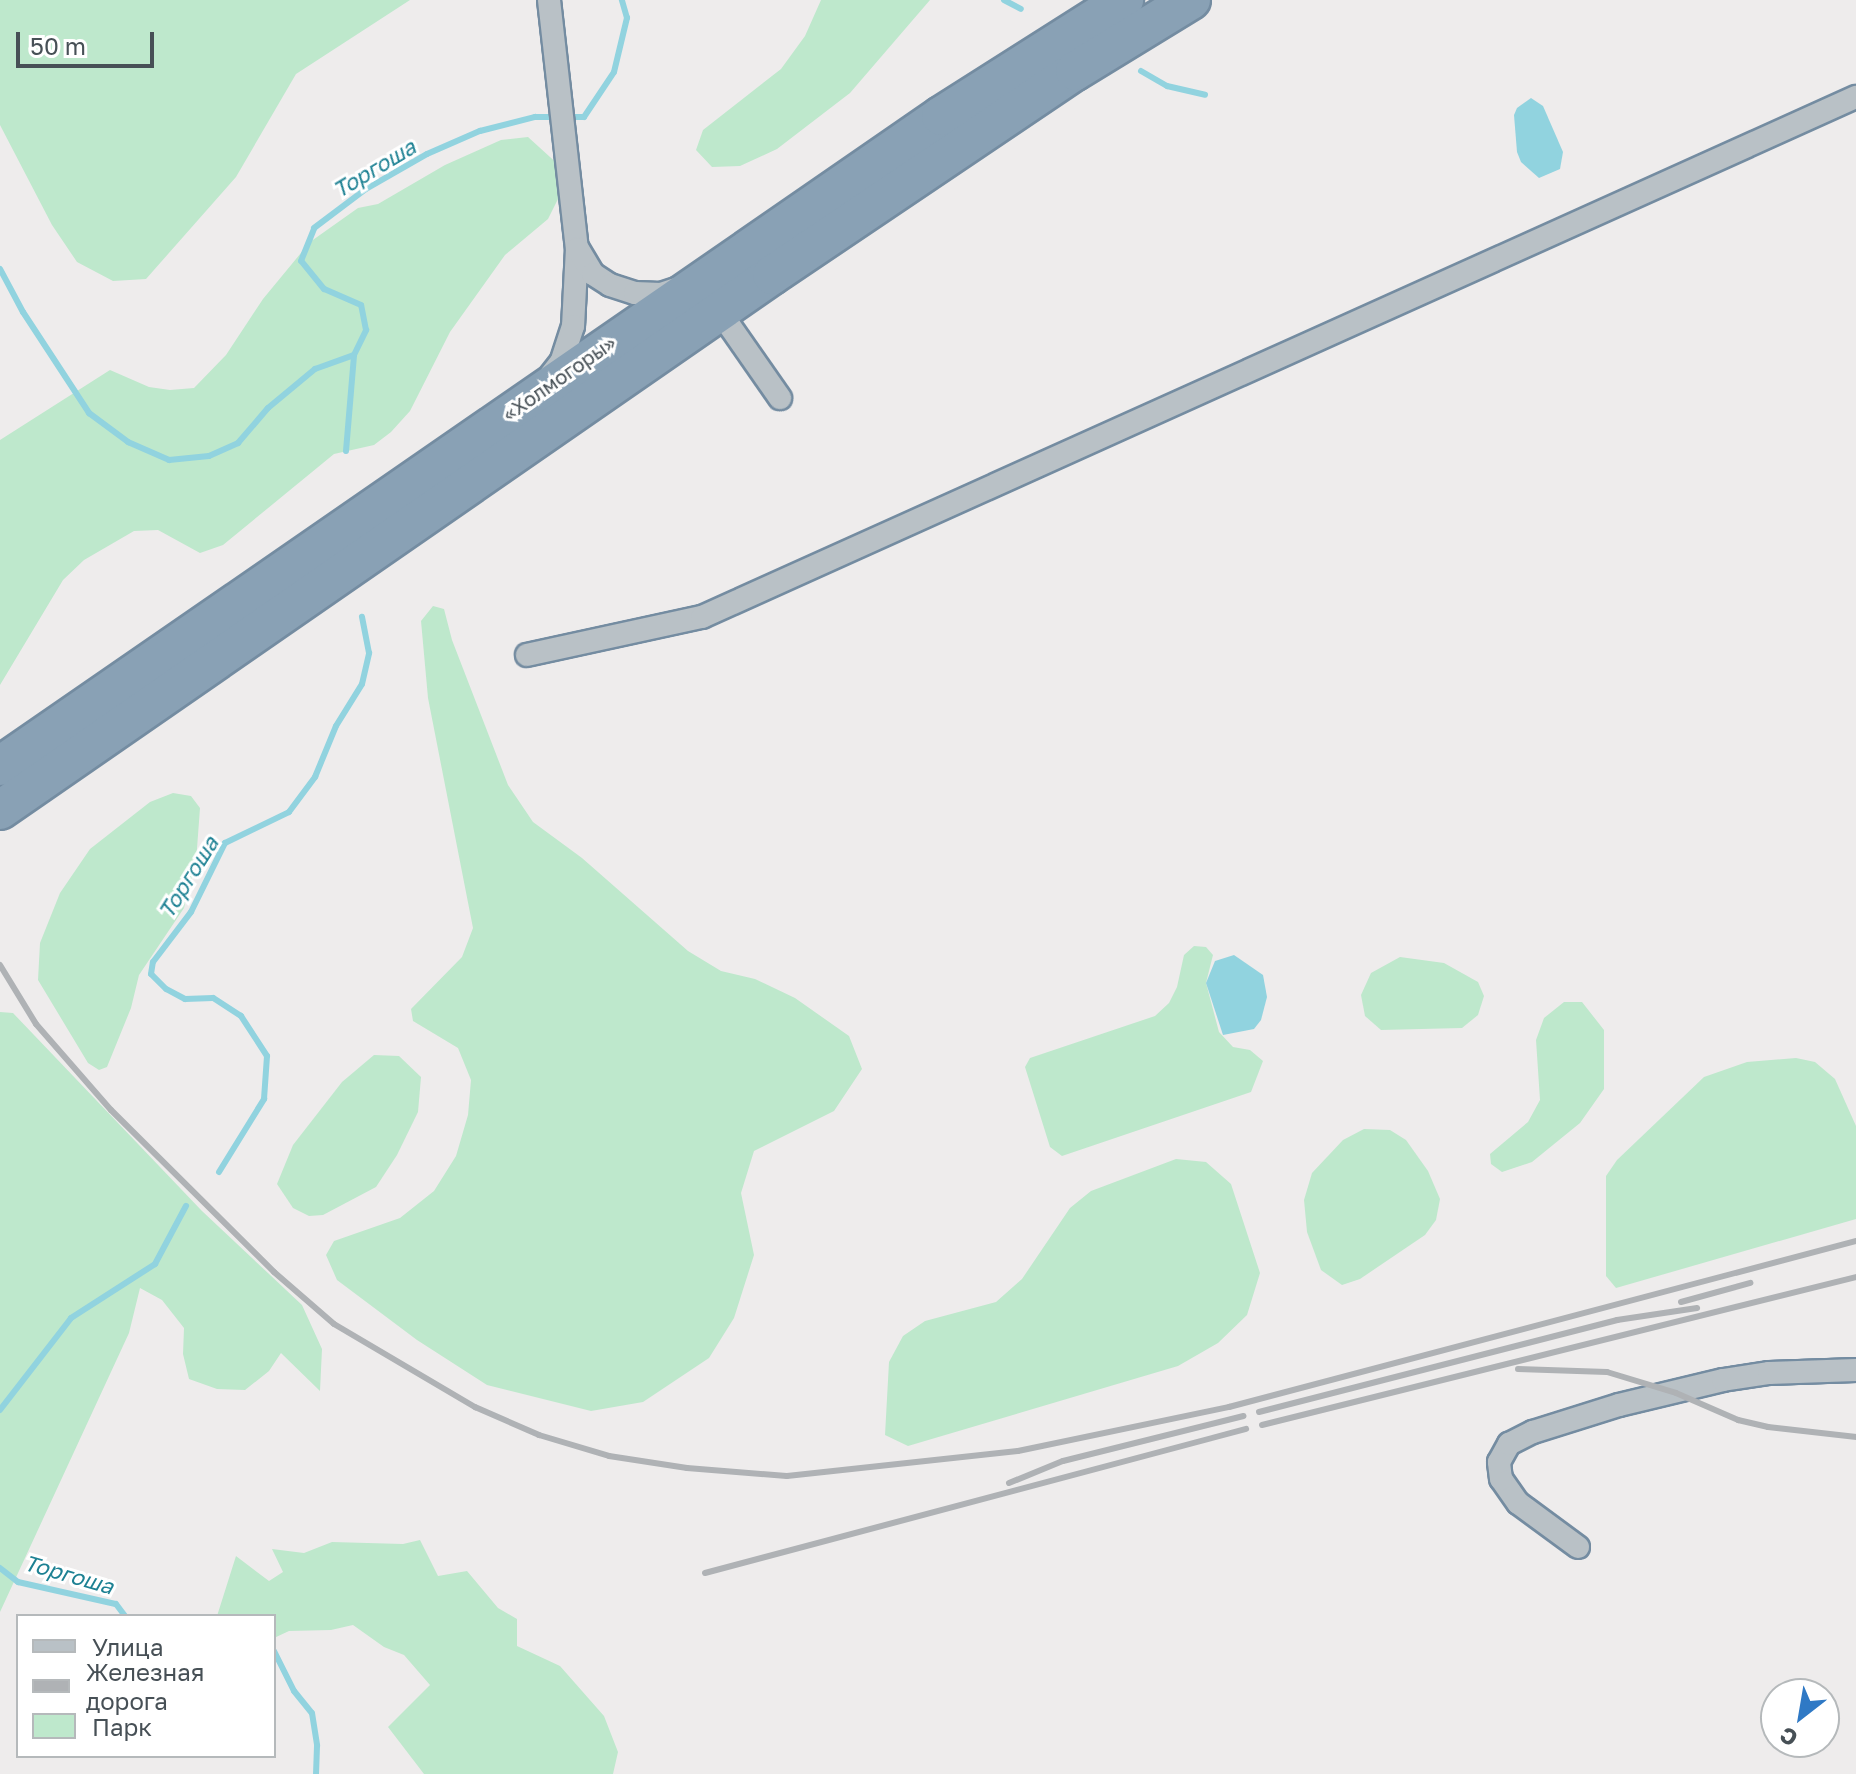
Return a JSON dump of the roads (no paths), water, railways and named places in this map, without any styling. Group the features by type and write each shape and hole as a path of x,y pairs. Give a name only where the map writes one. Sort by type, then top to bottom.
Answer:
{"highway":[{"name":"«Холмогоры»","path":"0,766 941,116 1124,0"},
{"name":"«Холмогоры»","path":"0,810 772,275 1075,71 1191,0"}],"street":[{"path":"534,396 561,362 569,343 577,248 549,0"},
{"path":"527,655 702,617 1856,97"},
{"path":"577,248 593,274 610,285 635,293 661,294 695,284"},
{"path":"720,312 780,398"},
{"path":"1578,1547 1518,1503 1501,1479 1499,1462 1509,1444 1533,1432 1619,1405 1723,1380 1769,1373 1856,1370"}],"water":[{"path":"1531,98 1543,106 1563,152 1560,169 1539,178 1521,162 1517,152 1514,115 1517,108"},
{"path":"1234,955 1263,975 1267,997 1261,1020 1254,1029 1223,1035 1206,983 1215,961"}],"waterway":[{"name":"Торгоша","path":"567,117 584,117 614,72 627,18 622,0"},
{"path":"1004,0 1021,9"},
{"path":"1141,71 1167,86 1205,95"},
{"name":"Торгоша","path":"346,451 354,355 366,330 361,305 324,289 301,261 314,228 366,189 427,154 480,131 535,117 556,117"},
{"path":"0,269 23,312 89,413 128,442 169,460 209,456 238,443 268,408 315,369 354,355"},
{"name":"Торгоша","path":"219,1172 264,1099 267,1056 241,1016 213,998 185,999 166,989 151,974 153,962 191,912 225,843 289,812 315,777 336,726 362,684 369,653 362,617"},
{"name":"Торгоша","path":"0,1410 71,1318 155,1264 186,1206"},
{"name":"Торгоша","path":"0,1568 18,1582 116,1604 124,1614"},
{"name":"Торгоша","path":"276,1655 294,1691 312,1713 317,1746 316,1774"}],"railway":[{"path":"0,965 36,1024 111,1110 274,1272 334,1324 475,1407 539,1435 609,1456 687,1468 787,1476 1018,1451 1229,1407 1856,1241"},
{"path":"1262,1425 1856,1277"},
{"path":"1681,1302 1750,1283"},
{"path":"1259,1412 1617,1320 1697,1308"},
{"path":"1518,1369 1607,1372 1676,1393 1738,1420 1768,1427 1856,1437"},
{"path":"1009,1483 1063,1461 1243,1416"},
{"path":"705,1573 1246,1429"}]}
